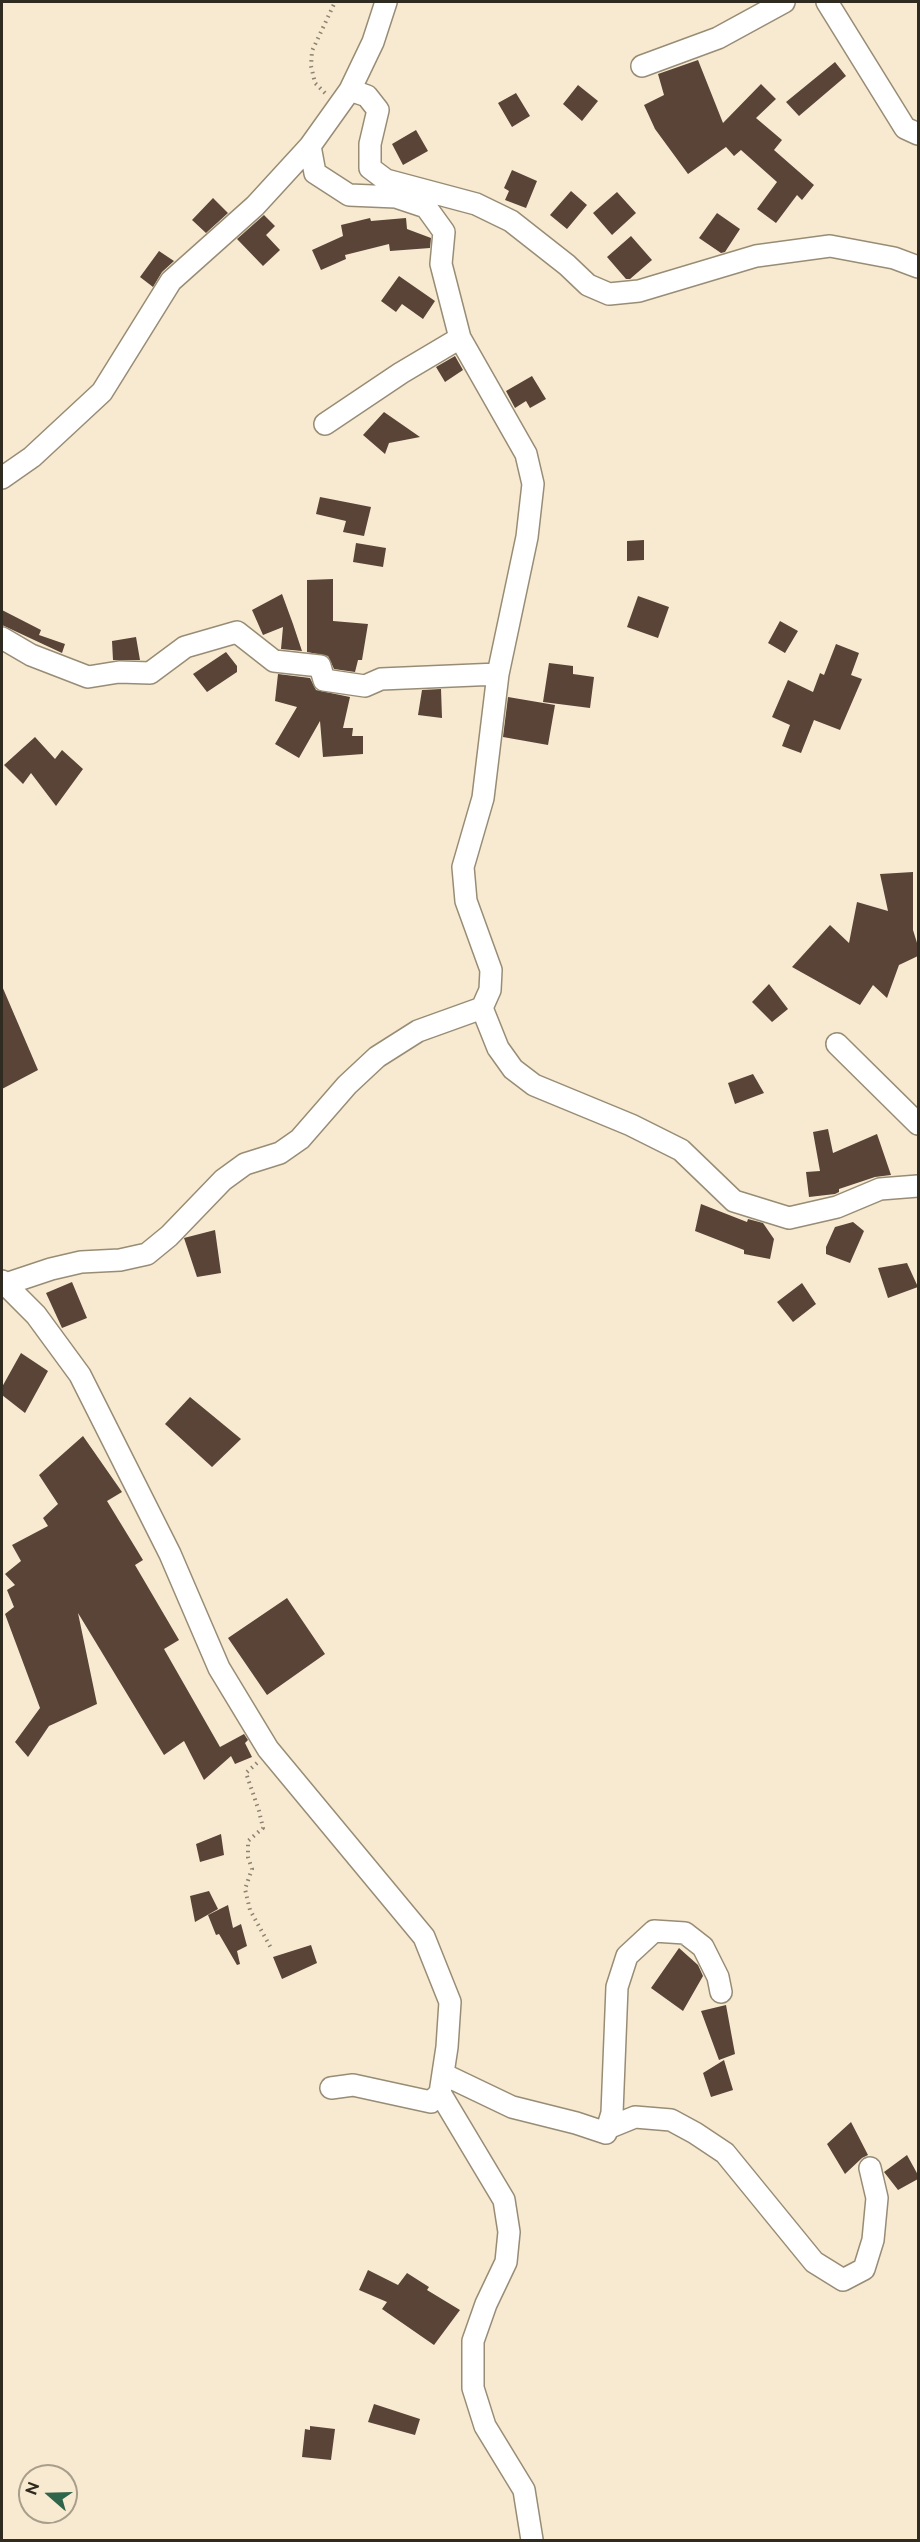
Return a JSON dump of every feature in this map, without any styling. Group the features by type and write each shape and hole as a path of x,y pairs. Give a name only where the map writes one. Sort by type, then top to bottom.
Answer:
{"street":[{"path":"2,478 32,457 102,392 171,281 255,206 309,146 350,90 373,42 386,2"},
{"path":"642,66 718,38 784,2"},
{"path":"827,2 905,128 918,134"},
{"path":"350,90 367,96 378,110 370,144 370,168 386,180 476,204 511,221 567,265 588,285 609,294 639,291 756,256 830,246 894,258 918,267"},
{"path":"309,146 315,173 349,195 396,197 426,207 444,232 441,264 460,338 526,454 533,484 527,537 498,674 483,798 463,867 466,901 491,970 490,990 482,1008 498,1048 513,1069 534,1085 631,1125 681,1150 734,1201 789,1218 837,1207 880,1189 918,1186"},
{"path":"325,424 401,373 460,338"},
{"path":"2,638 32,654 88,677 119,672 150,673 185,647 237,632 274,661 320,666 324,680 365,686 381,679 498,674"},
{"path":"331,2088 353,2085 430,2102 441,2083 450,2002 424,1937 268,1749 219,1668 170,1554 80,1376 36,1315 4,1282 81,1262 120,1260 147,1254 169,1236 223,1180 245,1164 280,1153 300,1139 347,1085 377,1057 418,1031 482,1008"},
{"path":"837,1044 918,1124"},
{"path":"441,2083 512,2107 606,2133 612,2113 617,1987 627,1956 654,1931 686,1933 703,1947 718,1977 721,1992"},
{"path":"441,2083 504,2200 509,2232 506,2262 486,2304 473,2341 472,2388 485,2426 524,2490 532,2541"},
{"path":"608,2128 635,2117 671,2120 695,2133 725,2154 814,2262 843,2280 864,2269 873,2240 877,2198 870,2168"}],"path":[{"path":"326,94 315,83 310,66 312,51 335,2"},
{"path":"268,1749 246,1773 260,1811 263,1828 248,1840 248,1857 252,1869 245,1889 250,1911 271,1948"}],"building":[{"path":"698,60 723,123 761,84 776,99 756,118 782,140 774,150 814,185 802,200 797,195 776,223 757,209 777,182 741,150 734,156 726,147 688,174 655,129 644,105 664,95 658,74"},
{"path":"835,62 846,76 799,116 786,102"},
{"path":"578,85 598,101 582,121 563,104"},
{"path":"516,93 530,116 512,127 498,103"},
{"path":"416,130 428,151 403,165 392,144"},
{"path":"512,170 537,181 526,208 505,200 509,191 504,188"},
{"path":"571,191 587,205 567,229 550,215"},
{"path":"617,192 636,213 612,235 593,213"},
{"path":"213,198 228,213 206,233 192,220"},
{"path":"717,213 740,229 725,252 721,253 699,238"},
{"path":"264,215 275,226 266,235 280,250 263,266 237,239"},
{"path":"370,218 371,221 406,218 407,229 431,238 430,248 390,251 389,244 345,255 346,259 321,270 312,250 343,236 341,225"},
{"path":"631,236 652,260 630,279 626,279 607,257"},
{"path":"159,251 174,261 162,272 153,287 140,277"},
{"path":"399,276 435,301 423,319 402,304 396,312 381,301"},
{"path":"455,356 463,370 445,382 436,367"},
{"path":"532,376 546,399 530,408 526,401 515,408 506,391"},
{"path":"384,412 420,437 389,443 385,454 363,435"},
{"path":"320,497 371,507 364,536 343,532 346,521 316,514"},
{"path":"644,540 644,560 627,561 627,541"},
{"path":"356,543 386,548 383,567 353,562"},
{"path":"333,579 333,621 368,624 362,660 358,660 355,672 334,669 328,656 307,652 307,580"},
{"path":"282,594 302,651 281,649 283,627 263,635 252,610"},
{"path":"638,596 669,607 658,638 627,627"},
{"path":"2,610 41,630 39,635 65,644 62,653 2,625"},
{"path":"780,621 798,631 785,653 768,643"},
{"path":"136,637 140,660 113,660 112,641"},
{"path":"836,644 859,653 851,675 862,679 840,730 814,720 801,753 782,746 790,725 772,717 788,680 813,692 820,673 824,675"},
{"path":"226,652 237,666 237,672 207,692 193,674"},
{"path":"549,663 573,666 573,674 594,677 590,708 543,702"},
{"path":"278,674 310,678 316,690 350,697 343,728 353,728 352,736 363,736 363,754 323,757 320,721 299,758 275,744 297,707 275,701"},
{"path":"441,689 442,718 418,715 422,690"},
{"path":"508,697 555,705 548,745 503,737"},
{"path":"35,737 55,759 62,750 83,769 56,806 31,773 23,784 4,765"},
{"path":"913,872 913,930 918,946 918,956 899,965 887,998 873,985 860,1005 792,967 830,925 849,943 857,902 888,911 880,874"},
{"path":"769,984 788,1009 772,1022 752,1002"},
{"path":"2,986 38,1070 2,1089"},
{"path":"753,1074 764,1093 735,1104 728,1083"},
{"path":"828,1129 833,1153 877,1134 891,1175 875,1177 839,1189 839,1192 835,1194 809,1197 806,1172 820,1171 813,1132"},
{"path":"701,1204 747,1222 748,1219 763,1223 774,1239 770,1259 744,1254 744,1250 695,1231"},
{"path":"853,1222 864,1231 850,1263 826,1254 826,1247 835,1227"},
{"path":"215,1230 221,1273 197,1277 184,1238"},
{"path":"907,1263 918,1287 888,1298 878,1268"},
{"path":"72,1282 87,1318 62,1328 46,1293"},
{"path":"802,1283 816,1304 793,1322 777,1302"},
{"path":"21,1353 48,1371 25,1413 2,1395 2,1387"},
{"path":"190,1397 241,1439 212,1467 165,1424"},
{"path":"83,1436 122,1492 107,1501 143,1560 135,1565 179,1640 164,1649 220,1747 244,1734 248,1740 245,1743 252,1757 235,1764 231,1756 204,1780 184,1741 164,1755 78,1613 97,1704 49,1726 28,1757 15,1742 40,1708 5,1614 14,1607 7,1590 15,1585 5,1574 21,1561 12,1545 48,1526 43,1518 58,1504 39,1475"},
{"path":"287,1598 325,1654 267,1695 228,1638"},
{"path":"221,1834 224,1855 200,1862 196,1844"},
{"path":"209,1891 218,1909 195,1922 190,1896"},
{"path":"228,1905 233,1928 241,1924 247,1946 237,1951 240,1964 237,1965 219,1934 216,1935 208,1915"},
{"path":"311,1945 317,1963 282,1979 273,1957"},
{"path":"679,1948 698,1965 703,1976 683,2011 651,1988"},
{"path":"726,2005 735,2054 719,2060 701,2011"},
{"path":"724,2060 733,2090 711,2097 703,2073"},
{"path":"851,2122 868,2155 845,2174 827,2144"},
{"path":"907,2155 918,2179 898,2190 884,2172"},
{"path":"368,2270 398,2285 407,2273 429,2287 427,2290 460,2310 434,2345 382,2309 387,2302 359,2290"},
{"path":"374,2404 420,2419 415,2435 368,2422"},
{"path":"310,2426 335,2429 331,2460 302,2457 305,2429 310,2430"}]}
